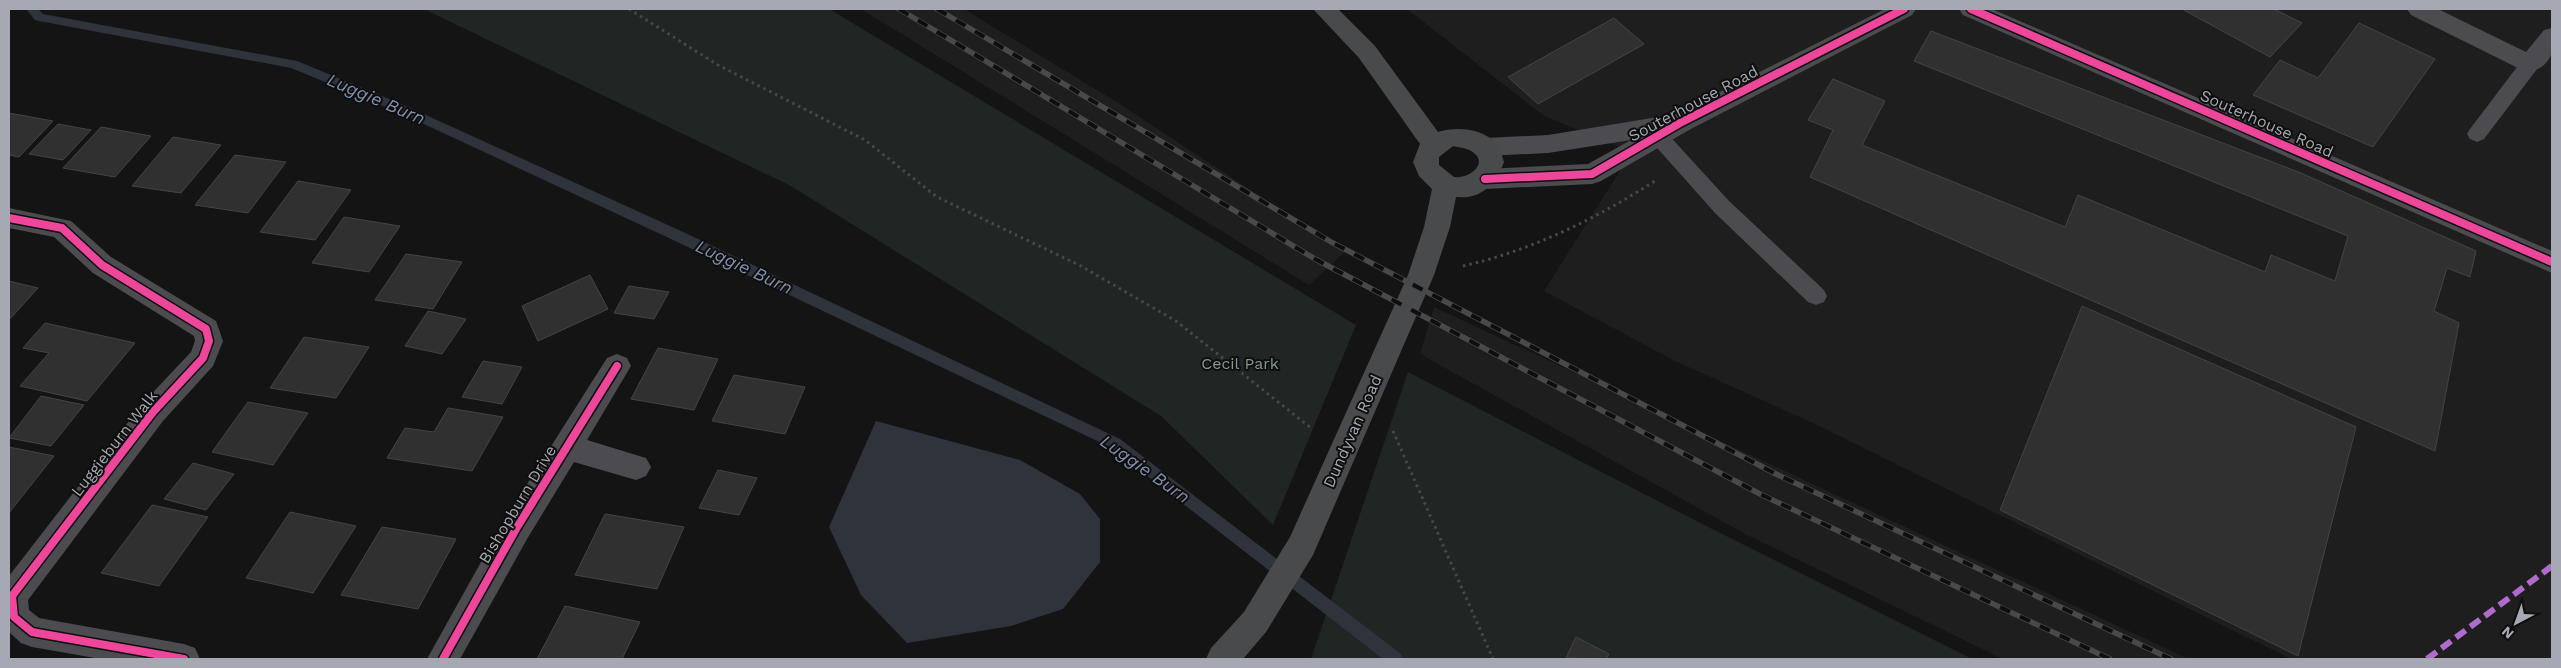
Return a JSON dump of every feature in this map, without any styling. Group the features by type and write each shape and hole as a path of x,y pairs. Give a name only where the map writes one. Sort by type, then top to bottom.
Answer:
{"main road":[{"path":"1324,9 1367,52 1433,144"},
{"path":"1459,137 1475,141 1484,147 1492,163 1491,171 1485,179 1472,186 1446,185 1436,179 1427,167 1425,159 1433,144 1442,139 1459,137"},
{"name":"Dundyvan Road","path":"1222,659 1255,622 1302,545 1341,452 1373,386 1425,264 1437,227 1446,185"}],"street":[{"name":"Souterhouse Road","path":"1485,179 1592,174 1680,123 1904,9"},
{"name":"Souterhouse Road","path":"1971,9 2552,262"},
{"path":"2419,9 2530,64 2552,36"},
{"name":"Souterhouse Road","path":"1484,147 1548,144 1680,123"},
{"name":"Luggieburn Walk","path":"9,218 62,228 102,265 206,329 209,341 203,358 153,412 12,596 14,617 32,632 184,659"},
{"name":"Bishopburn Drive","path":"443,659 516,529 617,366"},
{"name":"Bishopburn Drive","path":"567,447 636,467"}],"lane":[{"path":"2477,134 2530,64"},
{"path":"1658,136 1722,207 1816,296"}],"path":[{"path":"629,9 718,65 865,140 937,197 1079,265 1176,321 1341,452"},
{"path":"1425,264 1464,266 1537,244 1614,208 1683,163"},
{"path":"1373,386 1493,659"}],"shaded area":[{"path":"861,9 964,9 1120,104 1345,252 1309,285"},
{"path":"1407,9 2552,9 2552,659 2291,659 1813,423 1675,361 1544,291 1632,152 1544,116"},
{"path":"1434,307 2189,659 2003,659 1747,535 1420,354"},
{"path":"876,421 1020,460 1080,494 1100,519 1100,562 1063,609 1011,626 907,643 861,595 829,527"}],"green space":[{"name":"Cecil Park","path":"424,9 829,9 1356,325 1273,525 1161,416 789,185"},
{"path":"1408,372 1712,529 1972,659 1311,659"}],"building":[{"path":"2182,9 2274,9 2302,23 2270,57"},
{"path":"1614,18 1644,44 1538,104 1508,77"},
{"path":"2359,23 2435,59 2373,147 2253,95 2280,60 2318,78"},
{"path":"1931,31 2301,173 2476,251 2470,277 2447,268 2434,311 2459,323 2435,451 1810,177 1833,130 1808,120 1833,79 1885,101 1862,145 2065,227 2078,195 2265,272 2271,255 2335,281 2348,236 1914,61"},
{"path":"9,113 53,121 19,157 9,155"},
{"path":"58,124 91,130 63,160 29,154"},
{"path":"101,127 151,136 115,177 63,168"},
{"path":"173,137 221,145 181,193 132,186"},
{"path":"235,155 286,162 248,213 195,205"},
{"path":"298,181 351,190 315,240 260,232"},
{"path":"344,217 400,226 369,272 312,263"},
{"path":"406,254 462,262 433,309 375,300"},
{"path":"590,275 608,309 538,341 522,306"},
{"path":"9,281 38,288 9,320"},
{"path":"629,286 669,292 654,319 614,313"},
{"path":"2082,306 2356,427 2298,656 2000,510"},
{"path":"428,311 466,319 442,354 405,346"},
{"path":"45,323 135,343 87,401 20,386 49,353 23,348"},
{"path":"304,337 369,347 336,398 270,388"},
{"path":"658,348 718,359 694,410 631,399"},
{"path":"483,361 522,367 502,404 462,397"},
{"path":"734,375 805,387 785,434 712,421"},
{"path":"41,396 84,405 51,446 9,438"},
{"path":"248,402 308,413 273,465 212,452"},
{"path":"448,408 503,417 472,471 387,458 405,428 434,432"},
{"path":"9,447 54,456 9,513"},
{"path":"193,463 234,474 206,510 164,499"},
{"path":"718,470 757,478 739,515 699,508"},
{"path":"152,505 208,517 159,586 101,573"},
{"path":"290,512 356,526 313,593 246,578"},
{"path":"605,514 684,527 657,589 575,575"},
{"path":"382,527 456,539 418,609 341,595"},
{"path":"565,606 640,622 622,659 537,659"},
{"path":"1576,637 1609,654 1606,659 1566,658"}],"waterway":[{"name":"Luggie Burn","path":"32,9 39,17 293,64 402,109 676,235 1115,443 1395,659"}],"railway":[{"path":"899,9 1315,259 1760,494 2110,659"},
{"path":"937,9 1333,243 1776,474 2171,659"}],"marked path":[{"path":"2427,659 2552,566"}],"cycle path":[{"path":"1485,179 1592,174 1680,123 1904,9"},
{"path":"1971,9 2552,262"},
{"path":"9,218 62,228 102,265 206,329 209,341 203,358 153,412 12,596 14,617 32,632 184,659"},
{"path":"443,659 516,529 617,366"}]}
